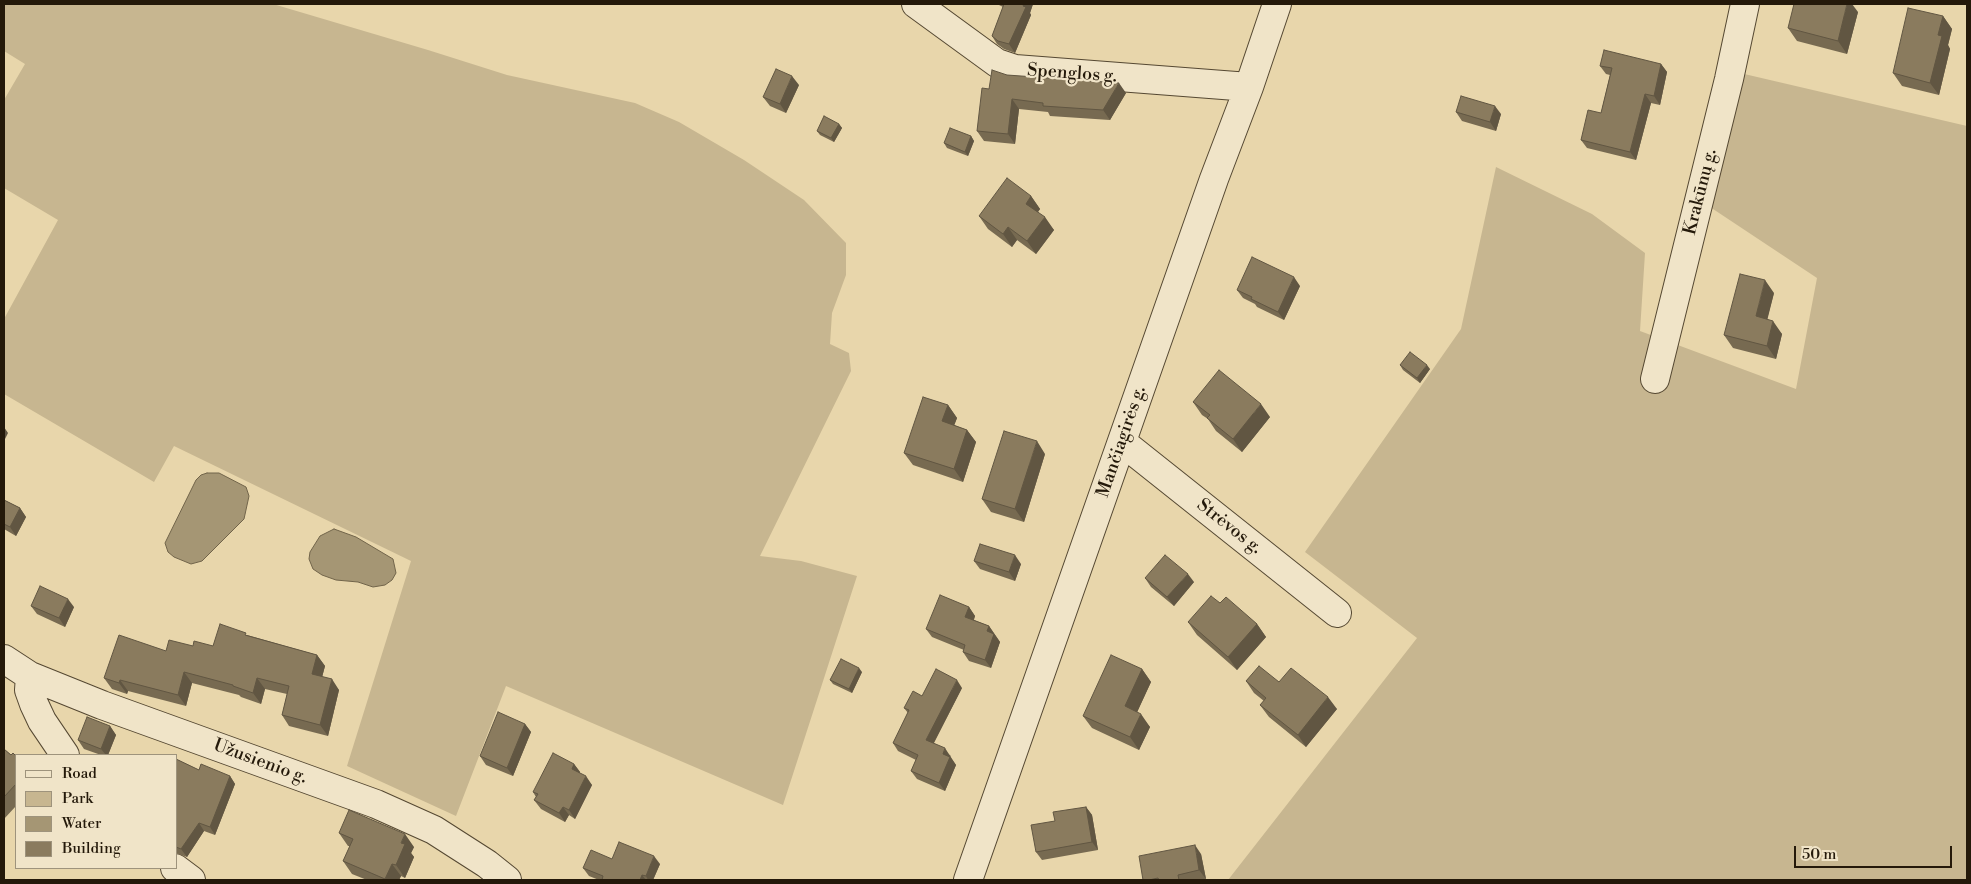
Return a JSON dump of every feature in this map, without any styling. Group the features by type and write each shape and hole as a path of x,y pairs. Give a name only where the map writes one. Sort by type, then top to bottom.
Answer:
{"street":[{"name":"Spenglos g.","path":"916,4 997,63 1016,69 1249,87"},
{"name":"Mančiagirės g.","path":"968,880 1277,4"},
{"name":"Krakūnų g.","path":"1655,379 1729,79 1745,4"},
{"name":"Strėvos g.","path":"1122,442 1337,613"},
{"name":"Užusienio g.","path":"4,659 30,676 111,708 376,804 434,830 487,864 507,880"},
{"path":"30,676 29,690 34,704 42,721 64,754"},
{"path":"176,869 191,880"}],"green space":[{"path":"4,4 273,4 507,75 635,103 679,122 744,160 804,200 846,243 846,275 832,313 830,344 849,353 851,371 760,556 801,561 857,576 783,805 506,686 456,816 347,766 411,561 174,446 154,482 4,394 4,319 58,220 4,188 4,100 25,64 4,51"},
{"path":"1740,73 1967,126 1967,880 1228,880 1417,638 1305,552 1461,329 1496,167 1592,214 1645,253 1640,331 1796,389 1817,278 1710,207"}],"water":[{"path":"219,473 246,487 249,496 244,519 202,561 191,564 174,557 168,552 165,543 196,480 201,475"},
{"path":"334,529 356,537 393,559 396,573 392,580 385,585 373,587 358,582 336,580 322,575 313,569 309,559 310,552 320,536"}],"building":[{"path":"1004,4 1024,4 1023,6 1026,7 1009,44 998,41 992,36"},
{"path":"1794,4 1847,4 1838,41 1788,28"},
{"path":"1908,8 1943,16 1938,35 1942,36 1930,83 1893,73"},
{"path":"1604,50 1661,64 1654,96 1645,94 1630,152 1581,140 1588,110 1601,113 1612,68 1600,66"},
{"path":"776,69 792,76 780,104 763,97"},
{"path":"992,70 1007,75 1119,83 1103,110 1043,106 1043,103 1012,99 1008,134 977,131 982,88 989,89"},
{"path":"1461,96 1495,106 1490,122 1456,112"},
{"path":"824,116 839,124 831,138 817,131"},
{"path":"950,128 971,136 965,152 944,143"},
{"path":"1007,178 1031,196 1026,204 1045,217 1027,241 1008,227 1003,234 979,216"},
{"path":"1252,257 1294,277 1278,312 1237,290"},
{"path":"1740,274 1765,280 1756,316 1773,321 1767,346 1724,335"},
{"path":"1410,352 1427,365 1417,378 1400,365"},
{"path":"1219,370 1261,404 1233,439 1207,418 1210,415 1193,402"},
{"path":"923,397 948,405 942,421 967,430 954,469 904,453"},
{"path":"1004,431 1037,441 1015,509 982,499"},
{"path":"4,500 20,508 10,527 4,524"},
{"path":"980,544 1015,555 1009,572 974,561"},
{"path":"1165,555 1188,574 1167,597 1145,578"},
{"path":"40,586 68,599 59,618 31,606"},
{"path":"940,595 969,607 965,617 989,626 987,631 994,634 985,660 963,652 965,645 926,629"},
{"path":"1211,596 1220,603 1226,597 1257,624 1228,657 1188,622"},
{"path":"220,624 246,633 245,635 317,655 312,674 332,679 320,725 282,715 289,686 257,678 253,693 233,685 184,672 178,695 120,680 119,683 104,678 119,635 166,651 169,640 193,646 194,641 213,646"},
{"path":"1111,655 1142,669 1125,706 1141,714 1130,737 1083,716"},
{"path":"841,659 859,668 849,689 830,680"},
{"path":"1259,666 1279,682 1291,668 1328,697 1298,735 1260,705 1266,698 1246,681"},
{"path":"936,669 957,680 926,740 945,748 943,754 950,757 939,783 911,771 918,755 893,743 909,710 904,708 913,691 922,696"},
{"path":"498,712 525,724 507,768 480,756"},
{"path":"87,717 110,726 101,749 78,740"},
{"path":"4,749 11,755 13,753 15,755 15,785 4,797"},
{"path":"553,753 574,764 572,769 586,776 569,810 563,807 559,813 534,800 538,794 533,792"},
{"path":"178,760 199,770 201,764 230,776 210,827 199,823 181,849 178,848"},
{"path":"1086,807 1092,842 1036,852 1031,825 1055,821 1053,812"},
{"path":"349,810 405,834 401,843 405,844 396,865 392,864 385,879 343,861 353,839 339,833"},
{"path":"619,842 654,856 646,876 642,875 640,880 602,880 603,876 583,868 591,850 612,859"},
{"path":"1195,845 1199,870 1178,875 1179,880 1159,880 1158,878 1143,880 1139,856"}]}
